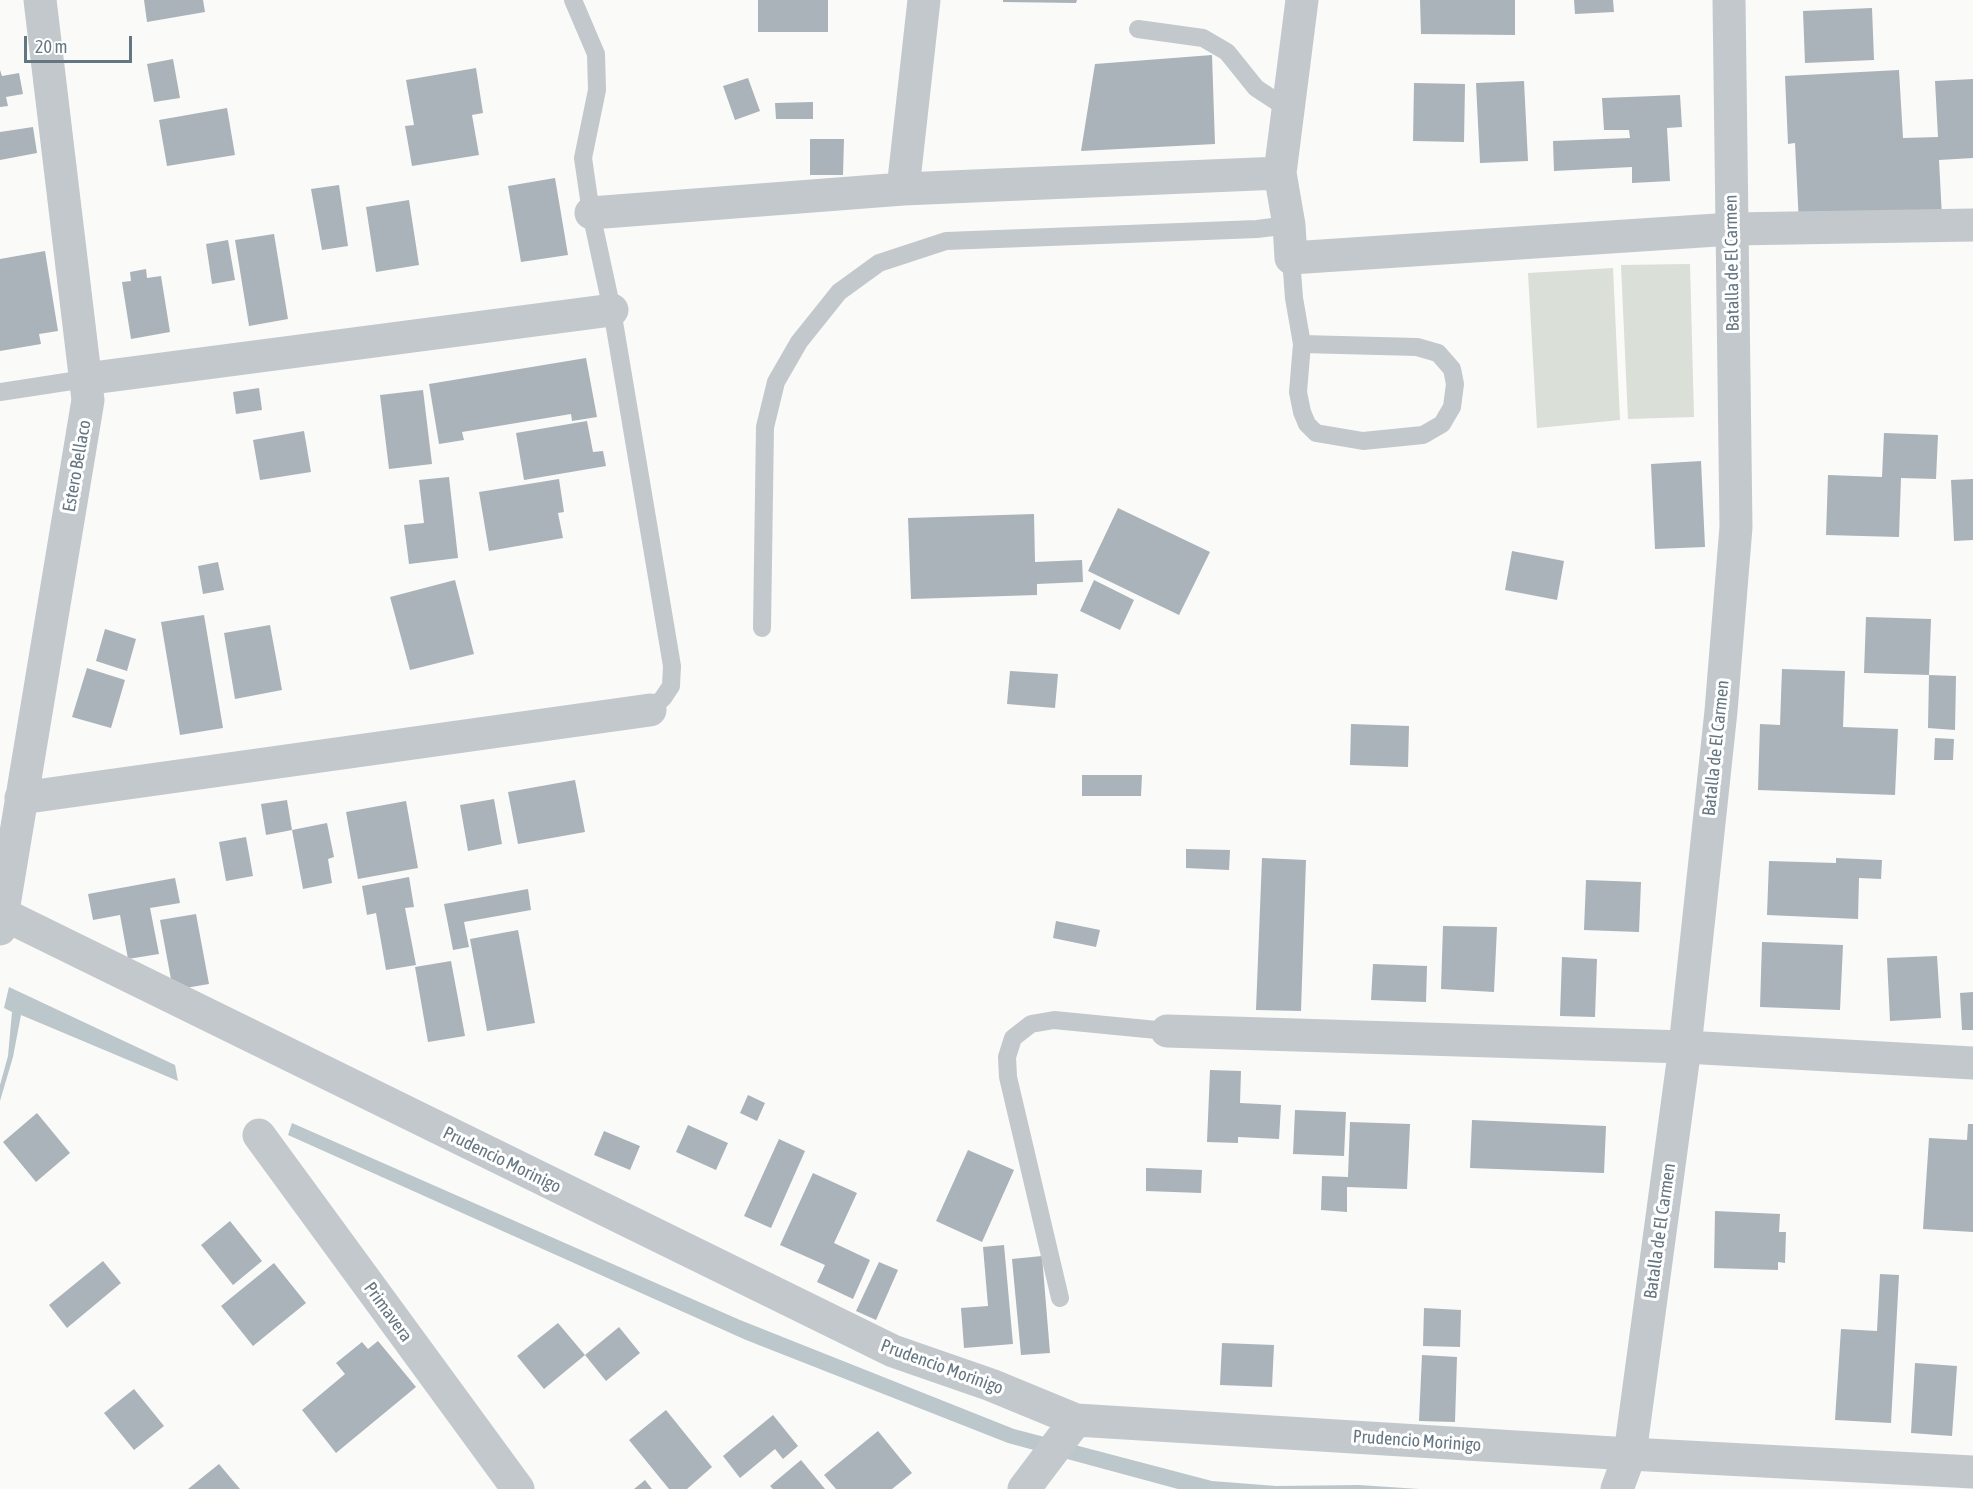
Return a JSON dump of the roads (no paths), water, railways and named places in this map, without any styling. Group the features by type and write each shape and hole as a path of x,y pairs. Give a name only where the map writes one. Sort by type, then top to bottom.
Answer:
{"street":[{"name":"Estero Bellaco","path":"1,922 88,400 40,0"},
{"path":"903,189 924,0"},
{"path":"1302,0 1280,173 1292,258 1732,229 1973,225"},
{"name":"Batalla de El Carmen","path":"1617,1489 1630,1454 1685,1047 1721,711 1736,526 1729,0"},
{"path":"591,213 903,189 1280,173"},
{"path":"85,379 612,310"},
{"path":"21,798 650,710"},
{"name":"Prudencio Morinigo","path":"1,922 893,1351 991,1384 1069,1428 1973,1472"},
{"path":"1167,1031 1685,1047 1973,1063"},
{"name":"Primavera","path":"259,1135 518,1489"},
{"path":"1030,1481 1069,1428"}],"lane":[{"path":"573,0 596,54 597,90 583,158 591,213 612,310 672,666 671,686 663,698 650,710"},
{"path":"1138,29 1203,38 1227,52 1256,88 1288,109"},
{"path":"762,628 765,427 776,382 799,342 839,291 879,263 946,241 1257,229 1289,225"},
{"path":"1292,258 1294,298 1302,344 1298,392 1307,424 1316,433 1363,441 1423,435 1442,424 1452,407 1455,384 1452,369 1438,353 1417,347 1302,344"},
{"path":"0,392 85,379"},
{"path":"1060,1298 1008,1077 1007,1057 1013,1038 1031,1024 1054,1020 1167,1031"}]}
